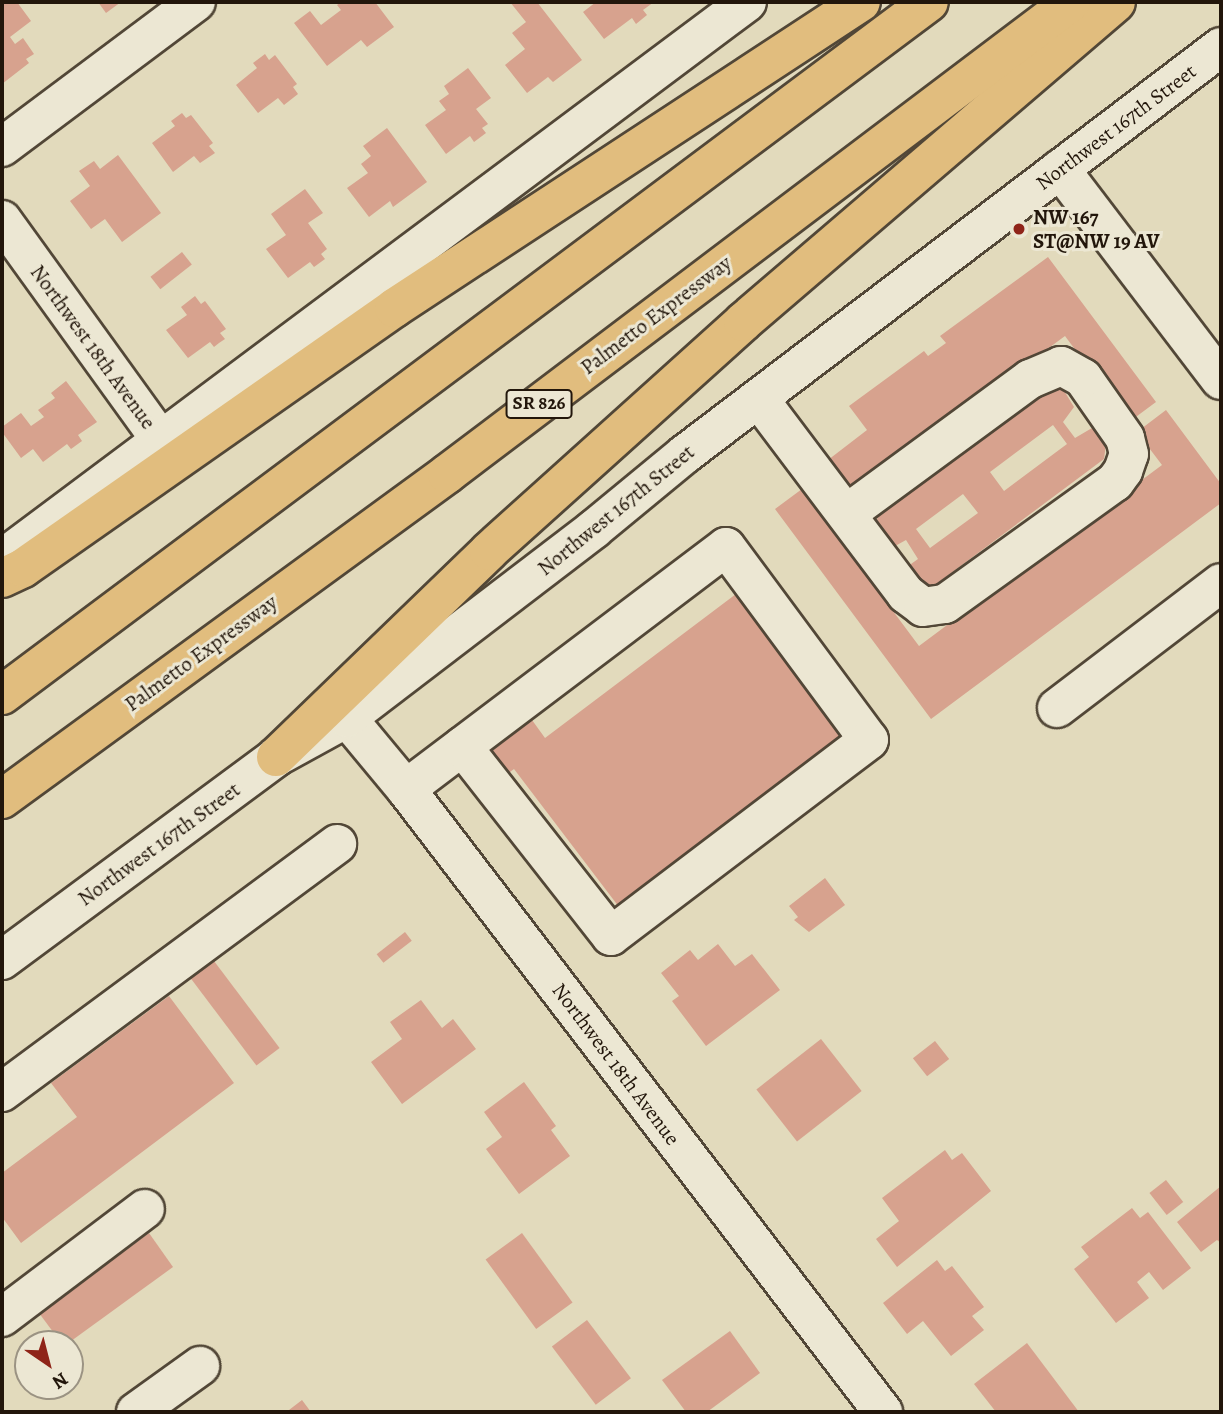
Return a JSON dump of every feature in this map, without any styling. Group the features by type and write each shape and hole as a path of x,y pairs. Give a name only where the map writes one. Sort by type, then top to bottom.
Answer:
{"highway":[{"path":"2,578 23,568 394,308 861,2"},
{"path":"2,695 929,2"},
{"name":"Palmetto Expressway","path":"2,799 447,474 1071,2"},
{"path":"276,757 489,551 733,331 1116,2"}],"street":[{"path":"2,147 196,2"},
{"path":"2,559 747,2"},
{"name":"Northwest 167th Street","path":"2,960 276,757 347,718 759,399 1221,47"},
{"path":"1060,169 1221,380"},
{"name":"Northwest 18th Avenue","path":"2,220 160,439"},
{"path":"759,399 906,594 923,607 945,604 1115,482 1123,471 1129,454 1125,438 1083,378 1061,366 1030,379 846,514"},
{"path":"405,789 462,746 726,547 869,740 611,936 462,746"},
{"path":"1057,708 1221,583"},
{"name":"Northwest 18th Avenue","path":"347,718 405,789 883,1412"},
{"path":"2,1091 337,844"},
{"path":"2,1317 145,1209"},
{"path":"136,1412 200,1366"}],"building":[{"path":"4,2 17,2 31,21 10,37 15,44 23,38 34,54 26,59 29,63 2,84"},
{"path":"98,2 121,2 106,13"},
{"path":"341,2 375,2 394,27 367,47 361,40 327,66 294,23 310,11 321,25 341,10 337,5"},
{"path":"510,2 537,2 582,60 553,82 548,77 527,93 505,65 525,49 512,33 526,22"},
{"path":"596,2 654,2 643,10 647,15 636,24 632,18 604,39 583,12"},
{"path":"265,54 269,60 275,55 297,84 293,87 298,94 284,105 278,98 258,113 236,85 257,68 253,63"},
{"path":"468,68 491,98 476,109 488,124 482,128 486,133 474,142 470,136 446,154 425,125 446,110 439,101 449,94 444,86"},
{"path":"182,113 186,118 191,115 213,143 209,146 215,153 200,163 194,156 173,172 152,143 175,126 171,121"},
{"path":"387,128 427,182 393,207 390,201 369,217 347,188 368,173 361,164 371,156 363,146"},
{"path":"118,155 161,213 122,242 105,219 91,229 70,201 90,186 79,171 94,161 100,169"},
{"path":"305,189 323,213 308,223 327,249 321,254 325,259 314,267 310,262 288,278 266,249 286,235 271,214"},
{"path":"182,252 192,265 160,289 150,277"},
{"path":"1048,257 1156,402 1129,422 1065,336 852,493 828,460 867,430 849,406 924,351 928,356 946,343 940,336"},
{"path":"195,296 201,304 205,301 226,329 220,333 225,339 214,347 210,342 188,358 166,330 187,315 181,307"},
{"path":"66,381 97,422 78,435 82,441 71,449 67,444 43,462 33,449 21,458 2,432 2,427 21,413 31,426 44,417 38,410 55,398 51,393"},
{"path":"1047,388 1063,389 1074,407 1063,422 1075,438 1092,428 1106,444 1104,459 931,588 916,587 904,569 918,559 906,540 886,551 874,530 878,516","holes":["1053,425 1067,444 1004,491 990,472","963,494 978,513 930,548 916,529"]},
{"path":"1166,410 1221,484 1221,503 931,719 775,509 802,489 919,646 1162,465 1137,432"},
{"path":"736,594 844,736 619,907 514,769 506,775 489,753 532,720 545,738"},
{"path":"825,878 845,905 809,932 794,920 798,917 789,906"},
{"path":"405,932 412,941 383,963 377,954"},
{"path":"718,944 735,966 752,954 780,990 706,1046 672,1001 679,996 661,973 690,950 698,960"},
{"path":"214,961 280,1048 256,1066 191,978"},
{"path":"169,996 234,1083 21,1243 2,1217 2,1173 77,1117 51,1083"},
{"path":"421,1000 442,1028 453,1019 476,1049 402,1104 371,1062 402,1039 390,1022"},
{"path":"821,1039 862,1091 797,1141 756,1089"},
{"path":"935,1041 949,1059 927,1076 913,1058"},
{"path":"524,1082 556,1126 551,1130 570,1156 519,1194 486,1149 502,1137 484,1112"},
{"path":"945,1150 952,1160 962,1153 991,1191 897,1267 876,1239 899,1221 882,1198"},
{"path":"1166,1180 1183,1202 1167,1215 1149,1193"},
{"path":"1221,1186 1221,1243 1217,1240 1201,1252 1177,1222"},
{"path":"1132,1208 1140,1218 1148,1212 1191,1268 1163,1290 1149,1272 1137,1282 1149,1298 1116,1323 1074,1269 1089,1257 1081,1247"},
{"path":"149,1233 173,1267 84,1332 52,1330 39,1313"},
{"path":"522,1233 573,1303 536,1329 486,1259"},
{"path":"937,1260 945,1271 952,1266 984,1307 972,1316 984,1330 951,1356 923,1321 907,1334 883,1303"},
{"path":"587,1320 631,1378 596,1405 552,1346"},
{"path":"730,1331 760,1373 707,1412 686,1412 662,1380"},
{"path":"1027,1343 1079,1412 996,1412 974,1384"},
{"path":"302,1400 311,1412 286,1412 289,1410"}],"place":[{"name":"NW 167 ST@NW 19 AV","path":"1019,229"}]}
